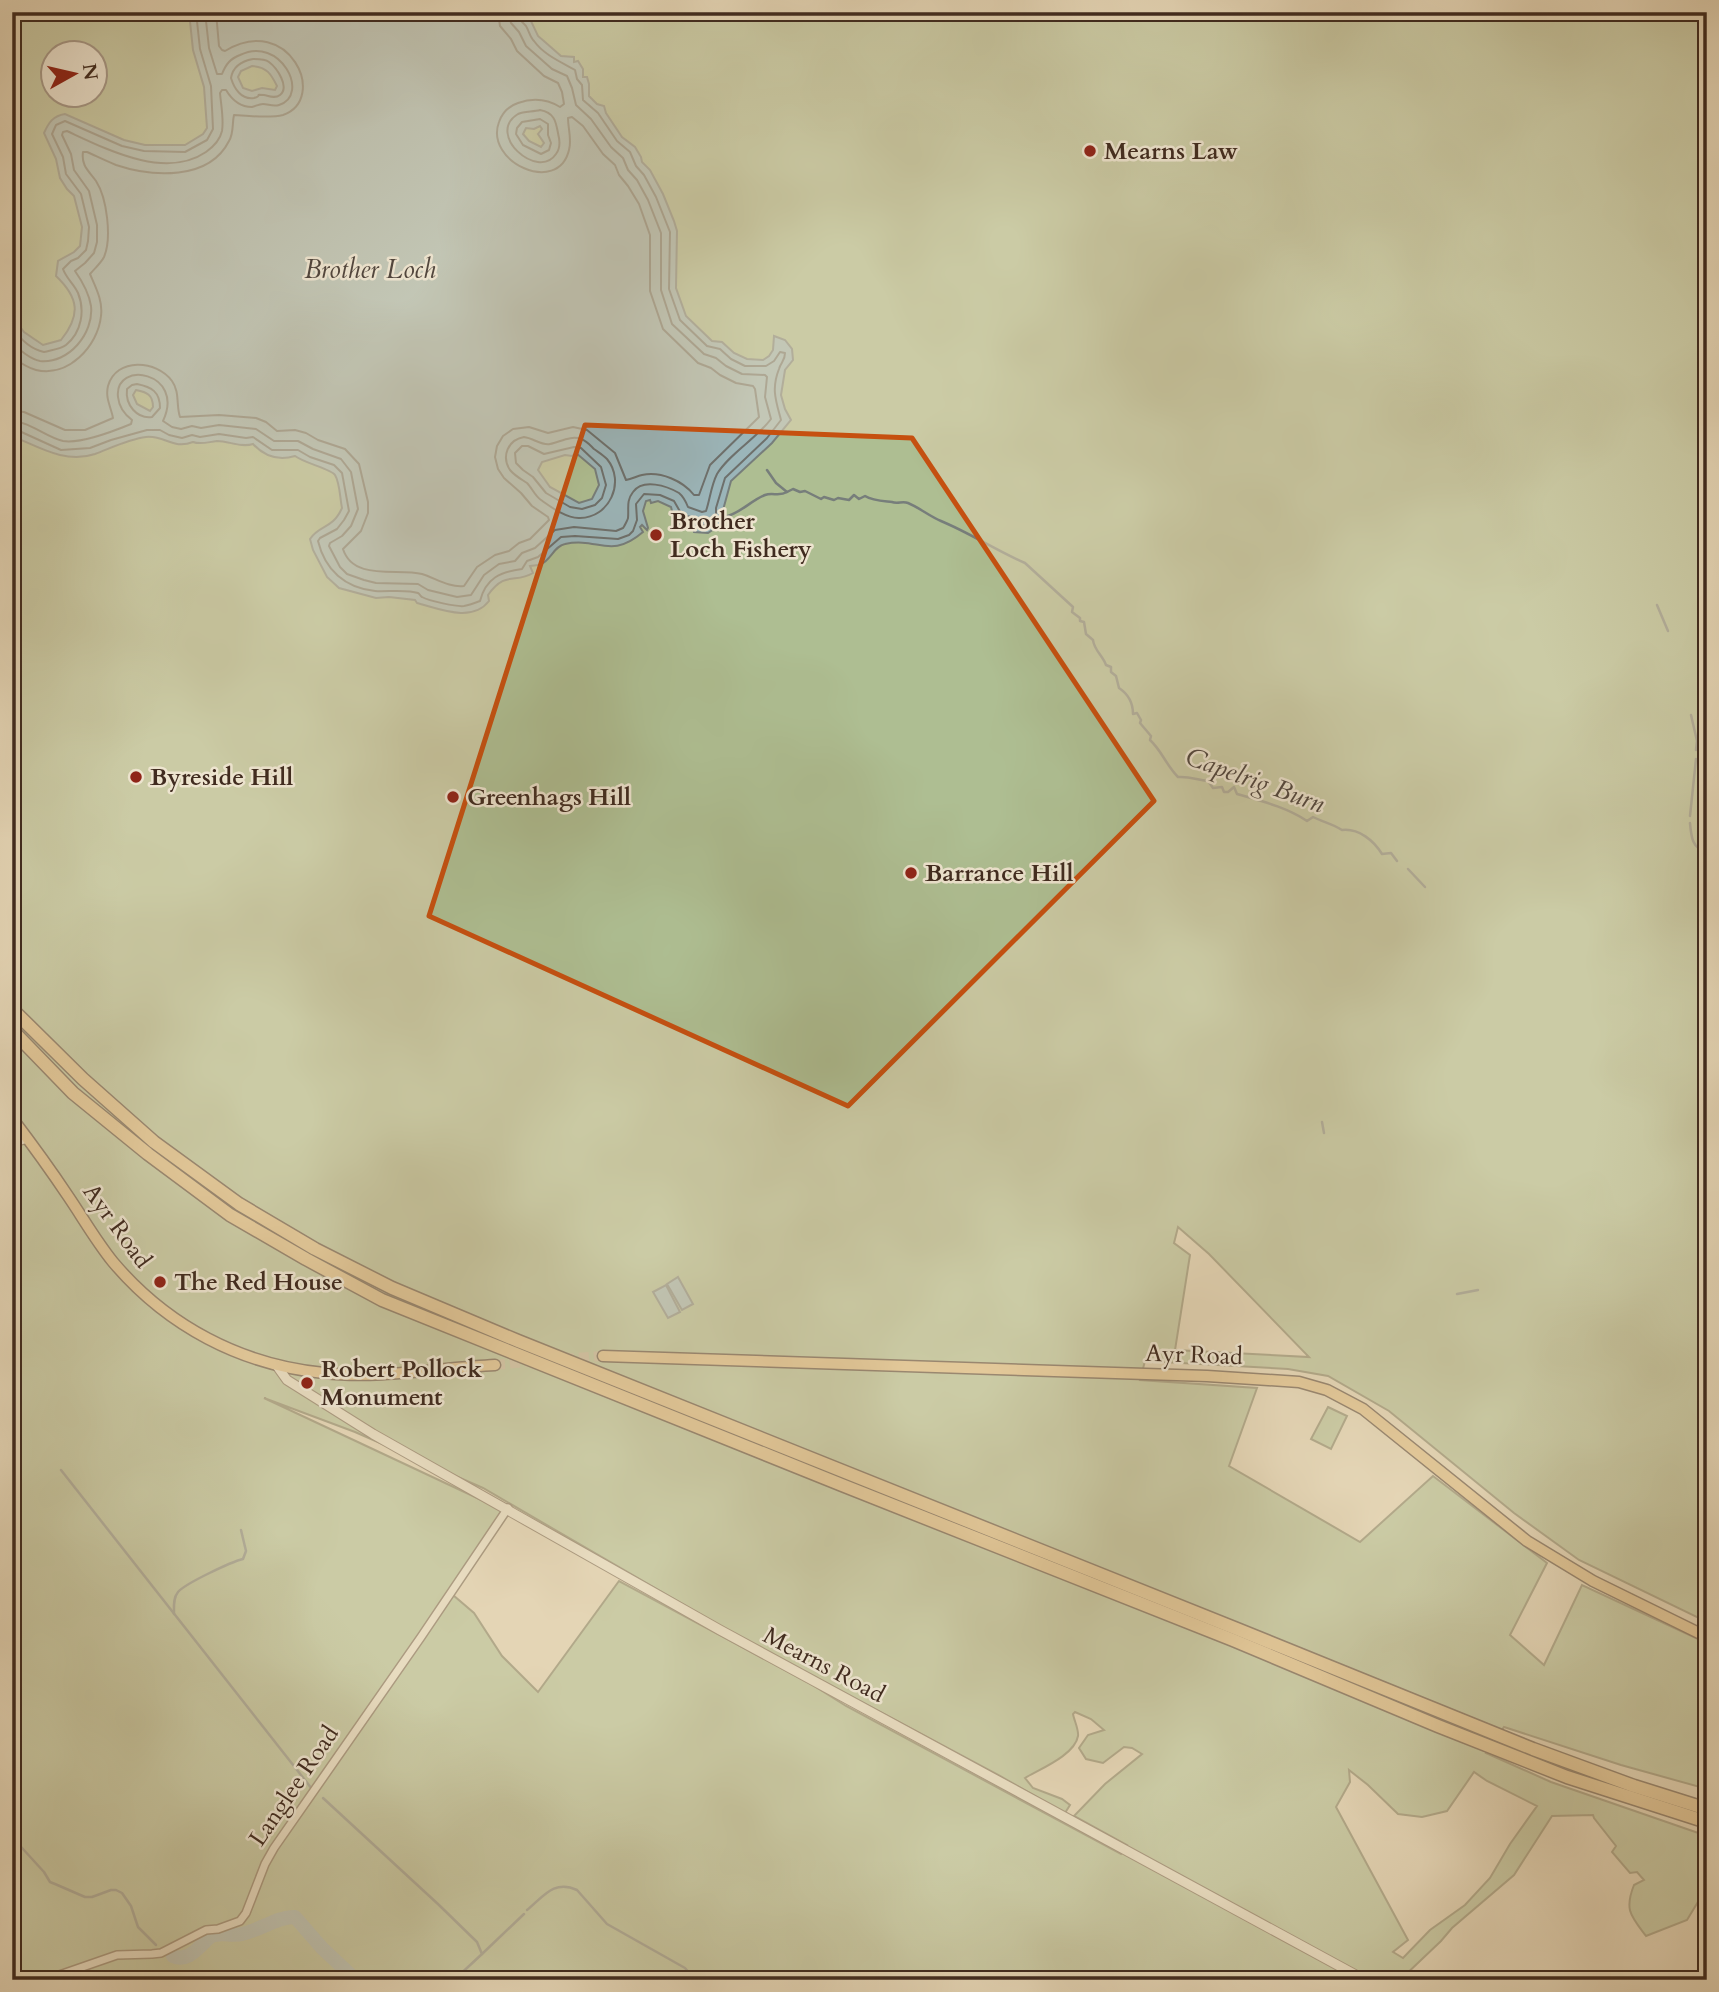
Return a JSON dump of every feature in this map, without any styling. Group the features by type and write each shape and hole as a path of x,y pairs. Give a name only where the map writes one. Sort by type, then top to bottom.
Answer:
{"highway":[{"path":"12,1009 82,1079 164,1150 239,1204 315,1249 392,1288 1481,1728 1586,1769 1707,1809"},
{"path":"12,1030 74,1093 148,1154 230,1215 382,1300 1233,1640 1567,1777 1707,1822"},
{"path":"1497,1749 1609,1798 1707,1831"},
{"path":"1586,1769 1707,1800"}],"main road":[{"name":"Ayr Road","path":"12,1118 111,1259 137,1289 174,1319 212,1342 249,1358 277,1366 325,1374 495,1364"},
{"name":"Ayr Road","path":"603,1356 1207,1376 1300,1382 1327,1390 1363,1409 1527,1541 1593,1581 1707,1637"}],"street":[{"path":"12,1143 28,1139"},
{"name":"Mearns Road","path":"277,1366 287,1380 373,1434 720,1630 1365,1980"},
{"name":"Langlee Road","path":"45,1980 117,1955 161,1953 206,1930 218,1929 240,1921 274,1848 508,1508"},
{"path":"12,1976 29,1980"}],"highlighted area":[{"path":"585,425 912,438 1154,801 848,1106 429,916"}],"green space":[{"path":"12,12 1707,12 1707,1622 1579,1560 1514,1513 1389,1411 1328,1376 1288,1369 1145,1361 1140,1380 1257,1388 1229,1466 1360,1542 1433,1476 1547,1563 1510,1635 1544,1665 1582,1585 1700,1640 1707,1628 1707,1789 1621,1765 1504,1727 1486,1753 1551,1782 1707,1836 1707,1894 1704,1892 1687,1920 1646,1936 1633,1918 1629,1907 1634,1885 1644,1880 1637,1872 1630,1873 1612,1852 1616,1846 1593,1815 1552,1816 1514,1875 1452,1928 1400,1980 1373,1980 1365,1975 1361,1980 12,1980","holes":["1178,1227 1209,1254 1309,1357 1175,1350 1190,1255 1174,1243","264,1398 355,1432 483,1488 736,1635 1065,1813 1070,1805 1062,1799 1033,1788 1025,1778 1056,1761 1071,1749 1078,1736 1073,1714 1075,1712 1091,1719 1104,1730 1088,1735 1079,1748 1086,1759 1103,1763 1124,1747 1142,1754 1105,1784 1074,1816 1127,1845 1121,1854 619,1581 538,1692 502,1656 474,1613 453,1595 507,1512","1349,1770 1398,1814 1422,1817 1447,1811 1474,1772 1537,1806 1490,1878 1465,1905 1430,1930 1403,1958 1393,1952 1408,1940 1336,1807 1350,1782"]},
{"path":"1328,1407 1347,1416 1331,1449 1311,1439"}],"water":[{"name":"Brother Loch","path":"189,12 521,12 531,21 538,36 561,56 574,57 574,62 578,61 583,69 583,77 587,77 589,96 597,104 604,106 622,137 635,147 663,194 677,231 676,288 686,316 712,341 722,342 734,353 747,359 763,360 769,356 773,350 774,336 785,340 792,349 793,360 785,370 781,395 791,420 772,443 731,481 723,510 723,523 708,533 694,532 692,524 681,525 671,507 658,501 646,501 643,511 648,528 647,530 642,525 640,527 643,532 632,540 613,546 587,543 561,545 544,562 530,566 533,573 505,580 494,587 488,595 489,601 482,608 465,613 445,611 417,603 415,600 376,598 339,588 327,577 310,539 330,524 342,508 338,482 333,473 295,456 272,456 253,444 217,441 180,444 146,437 95,454 73,457 52,453 12,436 12,316 24,332 43,345 61,340 72,323 75,307 69,292 56,276 58,261 80,246 82,227 74,196 60,178 56,159 44,133 52,120 65,114 124,140 145,145 185,145 203,134 207,128 204,87 193,50","holes":["252,66 261,68 277,86 275,90 262,88 252,91 243,88 238,77 241,71","540,126 542,129 538,134 544,143 541,147 529,141 523,134 526,128 534,129","136,390 149,395 153,403 150,411 137,404 133,395","576,453 595,469 599,485 592,499 579,503 550,487 538,470 542,462 565,455 572,456"]},
{"path":"678,1277 693,1304 682,1310 667,1284"},
{"path":"666,1285 680,1312 668,1318 653,1292"}],"waterway":[{"name":"Capelrig Burn","path":"767,470 787,492 793,489 805,491 821,499 824,497 849,500 854,495 859,499 865,496 908,503 1025,563 1073,607 1072,612 1084,622 1086,634 1093,640 1106,665 1111,667 1119,688 1129,699 1133,714 1137,713 1140,723 1151,736 1150,740 1178,777 1208,781 1213,788 1222,787 1224,792 1234,787 1237,794 1282,808 1307,821 1313,817 1342,830 1360,833 1375,844 1382,854 1391,853 1397,861"},
{"path":"724,517 765,495 787,492"},
{"path":"1657,605 1668,631"},
{"path":"1691,715 1697,741 1696,750"},
{"path":"1690,816 1696,759"},
{"path":"1690,823 1695,845 1707,851"},
{"name":"Capelrig Burn","path":"1408,869 1425,887"},
{"path":"1322,1122 1324,1133"},
{"path":"1457,1294 1478,1290"},
{"path":"61,1470 312,1789"},
{"path":"174,1614 175,1597 183,1588 209,1573 243,1559 246,1551 241,1530"},
{"path":"323,1798 477,1942 482,1954 454,1980"},
{"path":"12,1837 50,1882 85,1897 111,1890 122,1893 131,1906 138,1927 156,1945"},
{"path":"527,1910 555,1888 569,1887 577,1890 607,1924 685,1968 695,1980"},
{"path":"482,1954 524,1914"},
{"path":"173,1956 179,1958 189,1955 214,1935 242,1934 295,1917 322,1948 356,1980"}],"tunnel":[{"path":"564,1359 603,1356"},
{"path":"495,1365 534,1361"}],"place":[{"name":"Mearns Law","path":"1090,151"},
{"name":"Brother Loch Fishery","path":"656,535"},
{"name":"Byreside Hill","path":"136,777"},
{"name":"Greenhags Hill","path":"453,797"},
{"name":"Barrance Hill","path":"911,873"},
{"name":"The Red House","path":"160,1282"},
{"name":"Robert Pollock Monument","path":"307,1383"}]}
